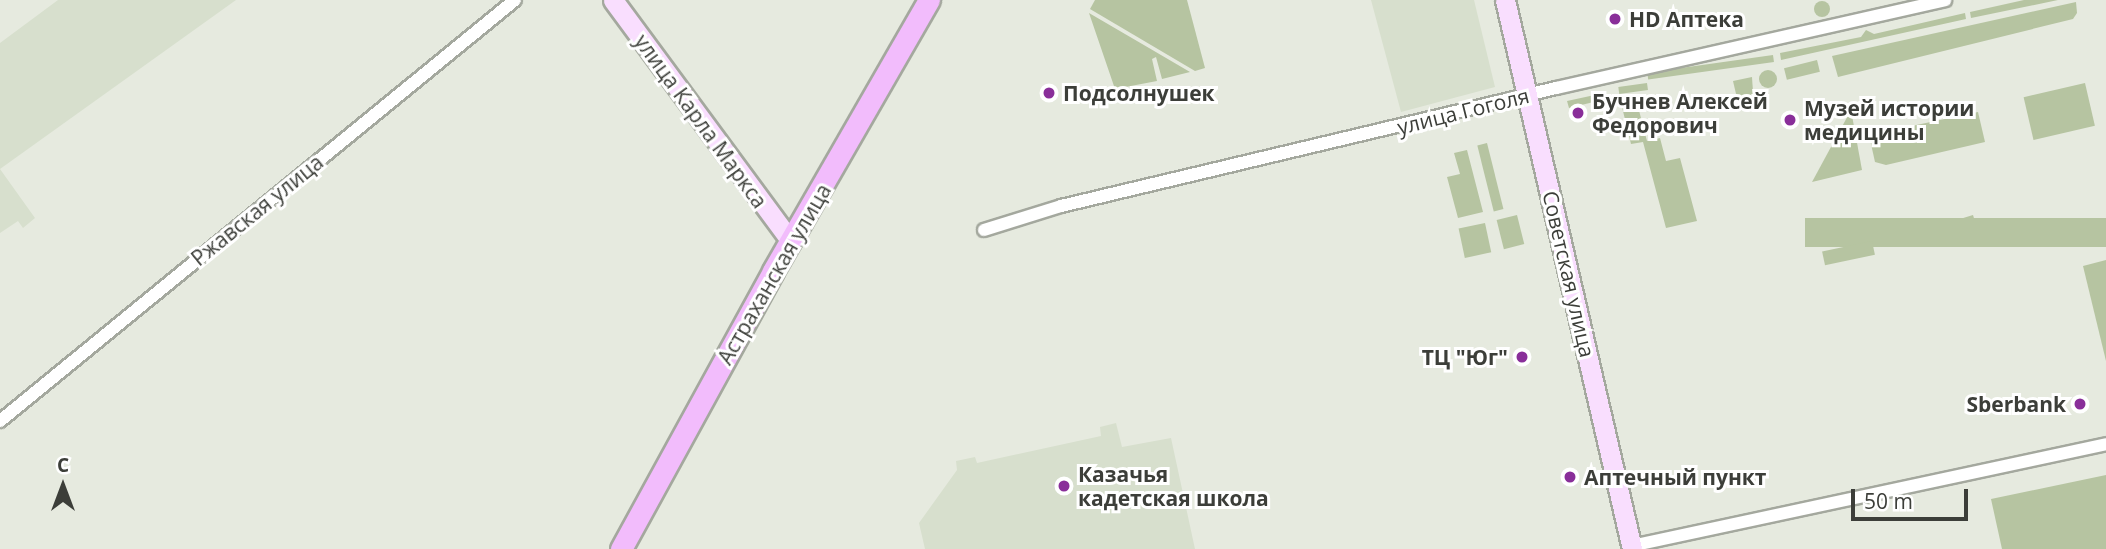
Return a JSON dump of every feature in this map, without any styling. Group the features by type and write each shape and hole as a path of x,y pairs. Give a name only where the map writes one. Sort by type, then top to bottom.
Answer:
{"main road":[{"name":"улица Карла Маркса","path":"613,0 791,241"},
{"name":"Астраханская улица","path":"621,549 791,241 929,0"},
{"name":"Советская улица","path":"1505,0 1627,548"}],"street":[{"name":"Ржавская улица","path":"0,421 515,0"},
{"name":"улица Гоголя","path":"984,230 1061,206 1527,95 1945,0"},
{"path":"1627,548 2106,444"}],"shaded area":[{"path":"58,0 236,0 0,169 0,43"},
{"path":"1371,0 1474,0 1495,87 1401,112"},
{"path":"0,169 35,218 23,228 18,221 0,233"},
{"name":"Казачья кадетская школа","path":"1116,423 1122,447 1171,438 1195,549 925,549 919,523 957,470 956,461 975,457 977,463 1101,436 1100,427"}],"green space":[{"path":"1095,0 1187,0 1205,68 1195,71 1090,9"},
{"path":"2024,0 2058,0 1971,18 1970,12"},
{"path":"1822,1 1828,3 1828,15 1822,17 1816,15 1814,9 1816,3"},
{"path":"2076,2 2077,13 2073,19 1838,77 1832,56"},
{"path":"1089,13 1190,72 1162,79 1156,57 1152,59 1157,81 1115,89"},
{"path":"1965,13 1966,19 1781,60 1780,53 1861,37 1866,30 1874,34"},
{"path":"1773,55 1774,62 1648,80 1647,73"},
{"path":"1817,60 1820,72 1787,80 1784,68"},
{"path":"1768,70 1774,73 1777,79 1774,85 1768,88 1762,85 1759,79 1762,73"},
{"path":"1752,77 1754,107 1740,111 1733,81"},
{"path":"1647,83 1648,90 1619,94 1618,87"},
{"path":"2085,83 2095,126 2034,140 2024,97"},
{"path":"1604,93 1606,99 1569,108 1567,101"},
{"path":"1636,99 1647,141 1660,138 1666,161 1680,158 1697,221 1666,228 1643,142 1631,144 1621,103"},
{"path":"1851,110 1862,170 1812,182"},
{"path":"1978,112 1985,142 1886,165 1875,162 1869,135"},
{"path":"1487,143 1503,209 1494,211 1477,145"},
{"path":"1467,150 1483,212 1458,218 1447,177 1460,174 1454,153"},
{"path":"1517,215 1524,244 1504,249 1497,220"},
{"path":"1973,215 1977,228 1917,247 1913,233"},
{"path":"1805,218 2106,218 2106,247 1805,247"},
{"path":"1485,223 1491,252 1465,258 1459,229"},
{"path":"1872,241 1875,255 1825,265 1822,252"},
{"path":"2106,260 2106,361 2083,266"},
{"path":"2106,475 2106,549 2002,549 1991,499"}],"place":[{"name":"HD Аптека","path":"1615,19"},
{"name":"Подсолнушек","path":"1049,93"},
{"name":"Бучнев Алексей Федорович","path":"1578,113"},
{"name":"Музей истории медицины","path":"1790,120"},
{"name":"ТЦ \"Юг\"","path":"1522,357"},
{"name":"Sberbank","path":"2080,404"},
{"name":"Аптечный пункт","path":"1570,477"},
{"name":"Казачья кадетская школа","path":"1064,486"}]}
